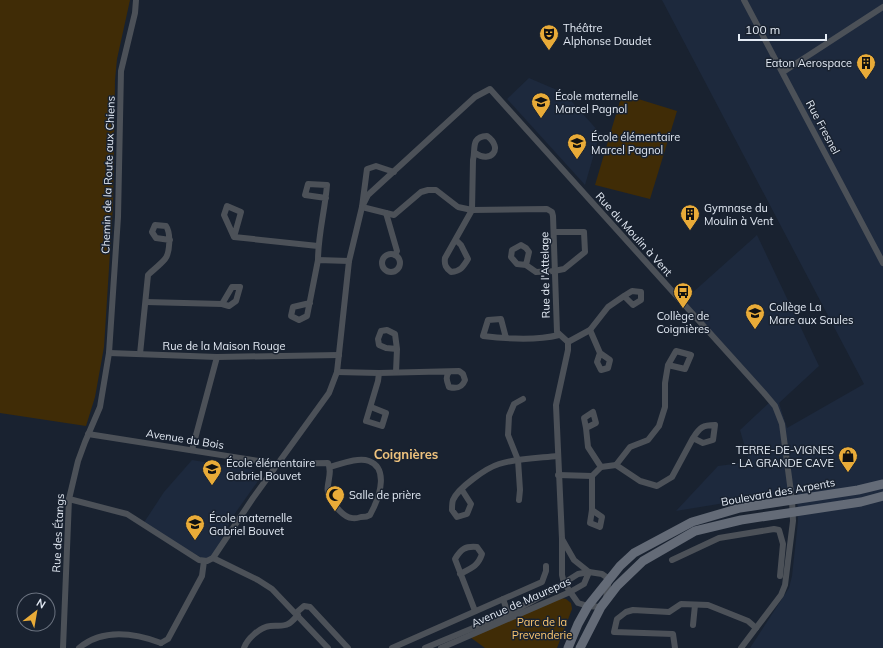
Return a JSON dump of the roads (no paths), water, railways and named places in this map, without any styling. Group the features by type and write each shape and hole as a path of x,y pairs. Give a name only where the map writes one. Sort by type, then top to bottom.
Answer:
{"street":[{"name":"Chemin de la Route aux Chiens","path":"109,353 118,217 121,71 135,13 136,0"},
{"name":"Rue Fresnel","path":"744,0 883,263"},
{"path":"783,72 883,7"},
{"name":"Rue du Moulin à Vent","path":"362,207 368,195 475,97 490,89 775,406 784,434 793,512 786,545"},
{"path":"456,240 461,245 468,259 458,272 451,272 444,264 445,258 472,210 473,160 475,153"},
{"path":"69,499 127,514 199,560 207,561 213,558 234,525 329,393 337,372 349,261 362,207 367,169 376,166 394,172"},
{"name":"Rue de l'Attelage","path":"386,213 394,215 420,192 428,190 436,190 458,207 472,210 547,209 552,212 557,332 559,335"},
{"path":"310,303 318,260 318,246 326,198"},
{"path":"226,206 241,212 234,237 224,215 226,206"},
{"path":"362,207 386,213 397,251 395,255"},
{"path":"526,264 536,272 554,272 564,269 585,252 584,232 554,232"},
{"path":"234,237 318,246"},
{"path":"140,354 148,275 166,258 170,240"},
{"path":"318,260 349,261"},
{"path":"568,342 590,330 608,307 624,296"},
{"path":"146,302 222,304"},
{"path":"590,330 600,353"},
{"path":"506,338 548,338 559,335 568,342"},
{"path":"568,342 568,350 556,405 562,539 562,575 564,583 578,602 588,606 601,607"},
{"path":"396,372 397,349"},
{"name":"Rue de la Maison Rouge","path":"109,353 217,357 339,355"},
{"name":"Rue des Étangs","path":"63,648 69,499 78,461 100,407 109,353"},
{"path":"192,450 217,357"},
{"path":"616,465 630,447 648,440 658,426 665,407 665,382 668,365"},
{"path":"337,372 379,373 435,370 449,372"},
{"path":"371,408 379,373"},
{"path":"519,500 520,490 518,460 508,435 509,416 514,404 523,399"},
{"path":"586,428 588,447 601,467"},
{"name":"Avenue du Bois","path":"88,434 278,464 323,462 328,463 330,467"},
{"path":"592,510 592,476 601,467 616,465 640,481 657,486 672,477 693,438"},
{"path":"462,490 470,480 498,464 518,460 558,456"},
{"path":"364,460 376,466 382,485 380,496 370,515 366,517 352,518 348,518 344,515 329,497 328,487 330,467 364,460"},
{"path":"558,475 592,476"},
{"name":"Boulevard des Arpents","path":"568,648 578,624 588,606 620,566 634,553 692,522 740,508 858,490 883,484"},
{"name":"Boulevard des Arpents","path":"580,648 601,607 617,586 643,561 695,531 741,520 861,502 883,496"},
{"path":"672,560 719,538 774,529 779,530 786,545 785,585 781,595 741,648"},
{"path":"562,539 574,560 589,572 602,574 609,579 606,599"},
{"path":"780,576 786,545"},
{"path":"460,574 472,569 479,563 482,554 477,547 470,546 460,550 455,559 460,574 475,612"},
{"path":"213,558 258,580 272,589 328,648"},
{"path":"79,648 90,640 120,633 148,638 162,646 168,639 202,576 204,561"},
{"path":"395,647 542,582 546,571 546,566"},
{"name":"Avenue de Maurepas","path":"425,648 508,613 578,574 589,572"},
{"name":"Avenue de Maurepas","path":"441,648 570,592 584,584 589,572"},
{"path":"503,599 508,613"},
{"path":"675,648 673,634 614,632 617,619 626,612 633,610 669,612 681,604 708,605 748,621 756,628"},
{"path":"693,625 695,605"},
{"path":"244,648 248,641 263,628 268,626 289,624 304,606 310,607 348,648"}],"place":[{"name":"Théâtre Alphonse Daudet","path":"549,51"},
{"name":"Eaton Aerospace","path":"866,80"},
{"name":"École maternelle Marcel Pagnol","path":"541,119"},
{"name":"École élémentaire Marcel Pagnol","path":"577,160"},
{"name":"Gymnase du Moulin à Vent","path":"690,231"},
{"name":"Collège de Coignières","path":"683,309"},
{"name":"Collège La Mare aux Saules","path":"755,330"},
{"name":"TERRE-DE-VIGNES - LA GRANDE CAVE","path":"848,473"},
{"name":"École élémentaire Gabriel Bouvet","path":"212,486"},
{"name":"Salle de prière","path":"335,512"},
{"name":"École maternelle Gabriel Bouvet","path":"195,541"}],"district":[{"name":"Coignières","path":"406,454"}],"park label":[{"name":"Parc de la Prevenderie","path":"542,628"}]}
